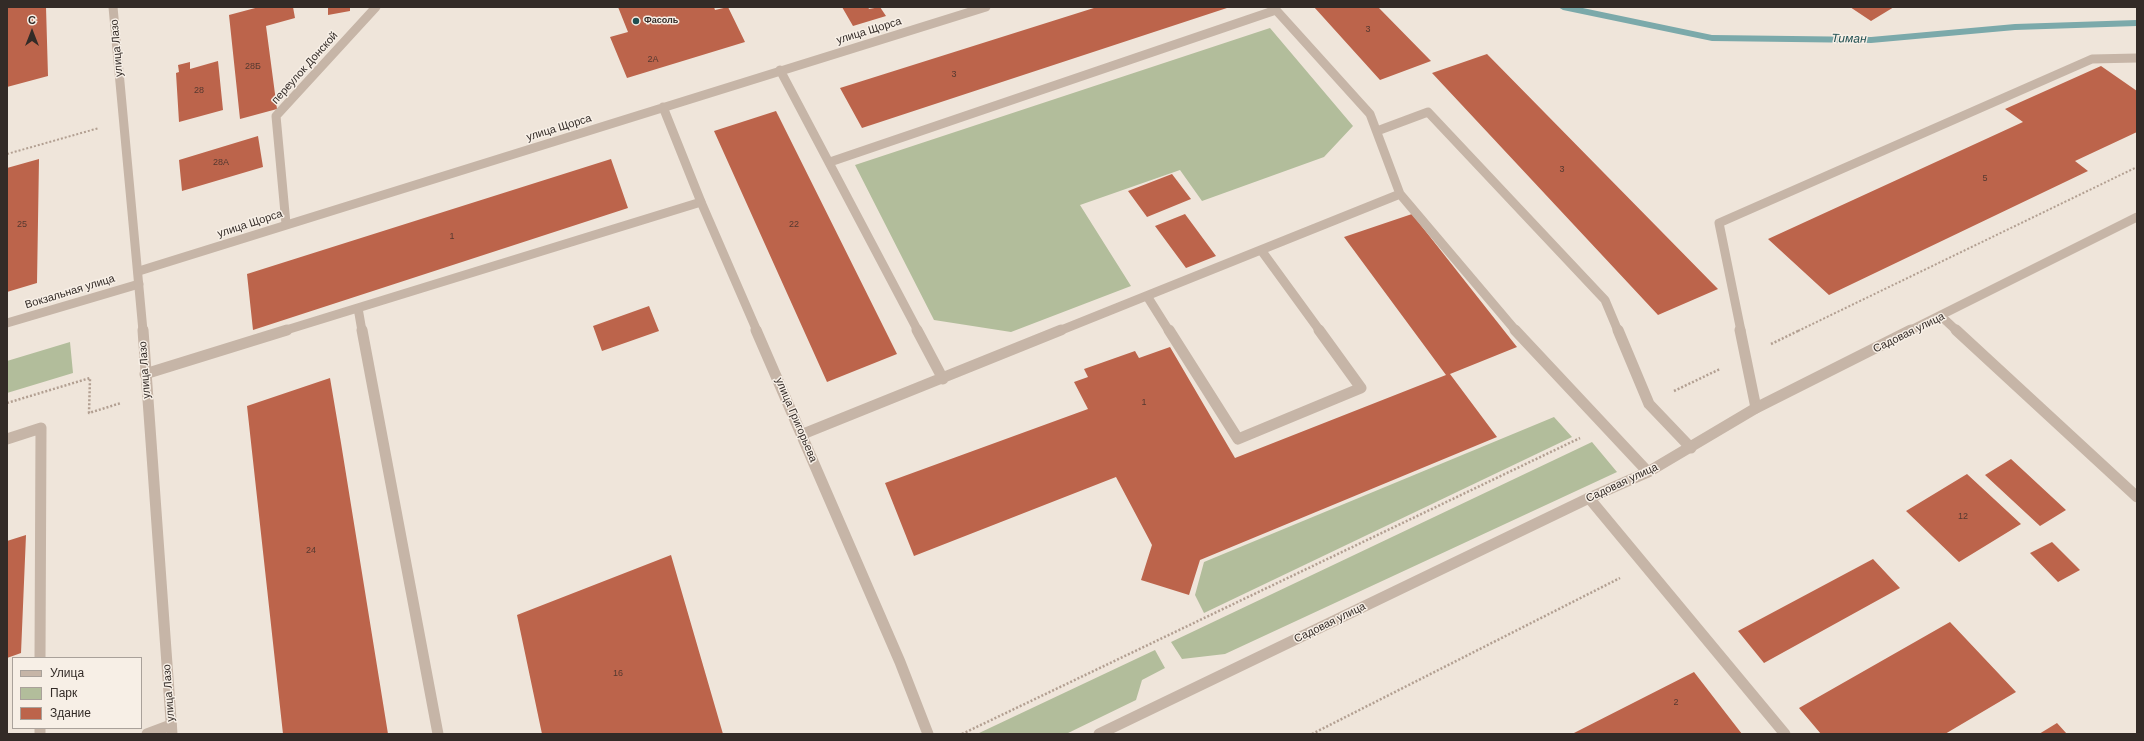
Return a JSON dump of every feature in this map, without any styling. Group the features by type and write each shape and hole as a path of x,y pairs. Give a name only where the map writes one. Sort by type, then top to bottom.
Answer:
{"street":[{"name":"улица Лазо","path":"113,7 139,271 145,374 172,730"},
{"name":"переулок Донской","path":"286,224 276,116 376,7"},
{"name":"улица Щорса","path":"139,271 986,7"},
{"path":"830,162 1276,10 1370,114 1400,194 1518,334 1648,472"},
{"path":"1756,408 1719,223 2092,59 2137,58"},
{"path":"780,70 830,162 943,379"},
{"name":"улица Григорьева","path":"663,107 701,202 803,434 900,662 928,734"},
{"path":"1376,131 1428,112 1605,300 1649,404 1691,448"},
{"path":"803,434 1400,194"},
{"path":"145,374 701,202"},
{"name":"Садовая улица","path":"1099,734 1589,498 1648,472 1691,448 1756,408 1942,317 2137,217"},
{"path":"1147,296 1238,439 1361,388 1261,250"},
{"name":"Вокзальная улица","path":"7,323 139,284"},
{"path":"358,308 438,734"},
{"path":"1942,317 2137,497"},
{"path":"7,439 41,428 40,657"},
{"path":"1589,498 1785,734"},
{"path":"146,734 172,730"}],"path":[{"path":"7,154 124,120"},
{"path":"1649,404 2137,167"},
{"path":"962,734 1605,426"},
{"path":"1312,734 1645,566"}],"green space":[{"path":"1270,28 1353,126 1324,157 1202,201 1180,170 1080,205 1131,286 1011,332 934,320 855,165"},
{"path":"70,342 73,373 7,393 7,361"},
{"path":"1554,417 1572,437 1204,613 1195,595 1204,562"},
{"path":"1592,442 1617,472 1225,654 1182,659 1171,642"},
{"path":"1155,650 1165,668 1142,680 1136,700 1066,734 977,734"}],"building":[{"path":"7,7 46,7 48,76 7,87"},
{"path":"259,7 293,7 295,18 266,26 277,109 240,119 229,15"},
{"path":"328,7 350,7 350,11 328,15"},
{"path":"618,7 714,7 715,10 728,7 745,42 627,78 610,37 628,32"},
{"path":"842,7 868,7 869,9 880,7 886,16 853,26"},
{"path":"1097,7 1230,7 862,128 840,88"},
{"path":"1314,7 1378,7 1431,61 1380,80"},
{"path":"1850,7 1894,7 1871,21"},
{"path":"1487,54 1718,289 1658,315 1432,73"},
{"path":"218,61 223,110 179,122 176,73 179,72 178,65 190,62 190,69"},
{"path":"2101,66 2137,91 2137,132 2075,161 2088,171 1829,295 1768,239 2023,122 2005,109"},
{"path":"776,111 897,354 827,382 714,131"},
{"path":"258,136 263,167 182,191 179,160"},
{"path":"39,159 37,283 7,292 7,168"},
{"path":"611,159 628,208 253,330 247,274"},
{"path":"1172,174 1191,199 1147,217 1128,191"},
{"path":"1185,214 1216,256 1186,268 1155,226"},
{"path":"1412,214 1517,347 1450,374 1497,437 1200,560 1189,595 1141,580 1152,545 1116,477 914,556 885,483 1088,409 1074,382 1088,377 1084,369 1135,351 1139,358 1170,347 1235,458 1446,375 1344,237"},
{"path":"649,306 659,331 602,351 593,326"},
{"path":"330,378 388,734 283,734 247,406"},
{"path":"2011,459 2066,510 2040,526 1985,475"},
{"path":"1967,474 2021,524 1959,562 1906,511"},
{"path":"26,535 21,653 7,658 7,541"},
{"path":"2052,542 2080,570 2058,582 2030,553"},
{"path":"671,555 723,734 542,734 517,615"},
{"path":"1873,559 1900,588 1764,663 1738,631"},
{"path":"1950,622 2016,692 1945,734 1821,734 1799,708"},
{"path":"1694,672 1742,734 1572,734"},
{"path":"2057,723 2067,734 2039,734"}],"waterway":[{"name":"Тиман","path":"1563,7 1712,38 1871,40 2015,27 2137,23"}],"place":[{"name":"Фасоль","path":"636,21"}]}
